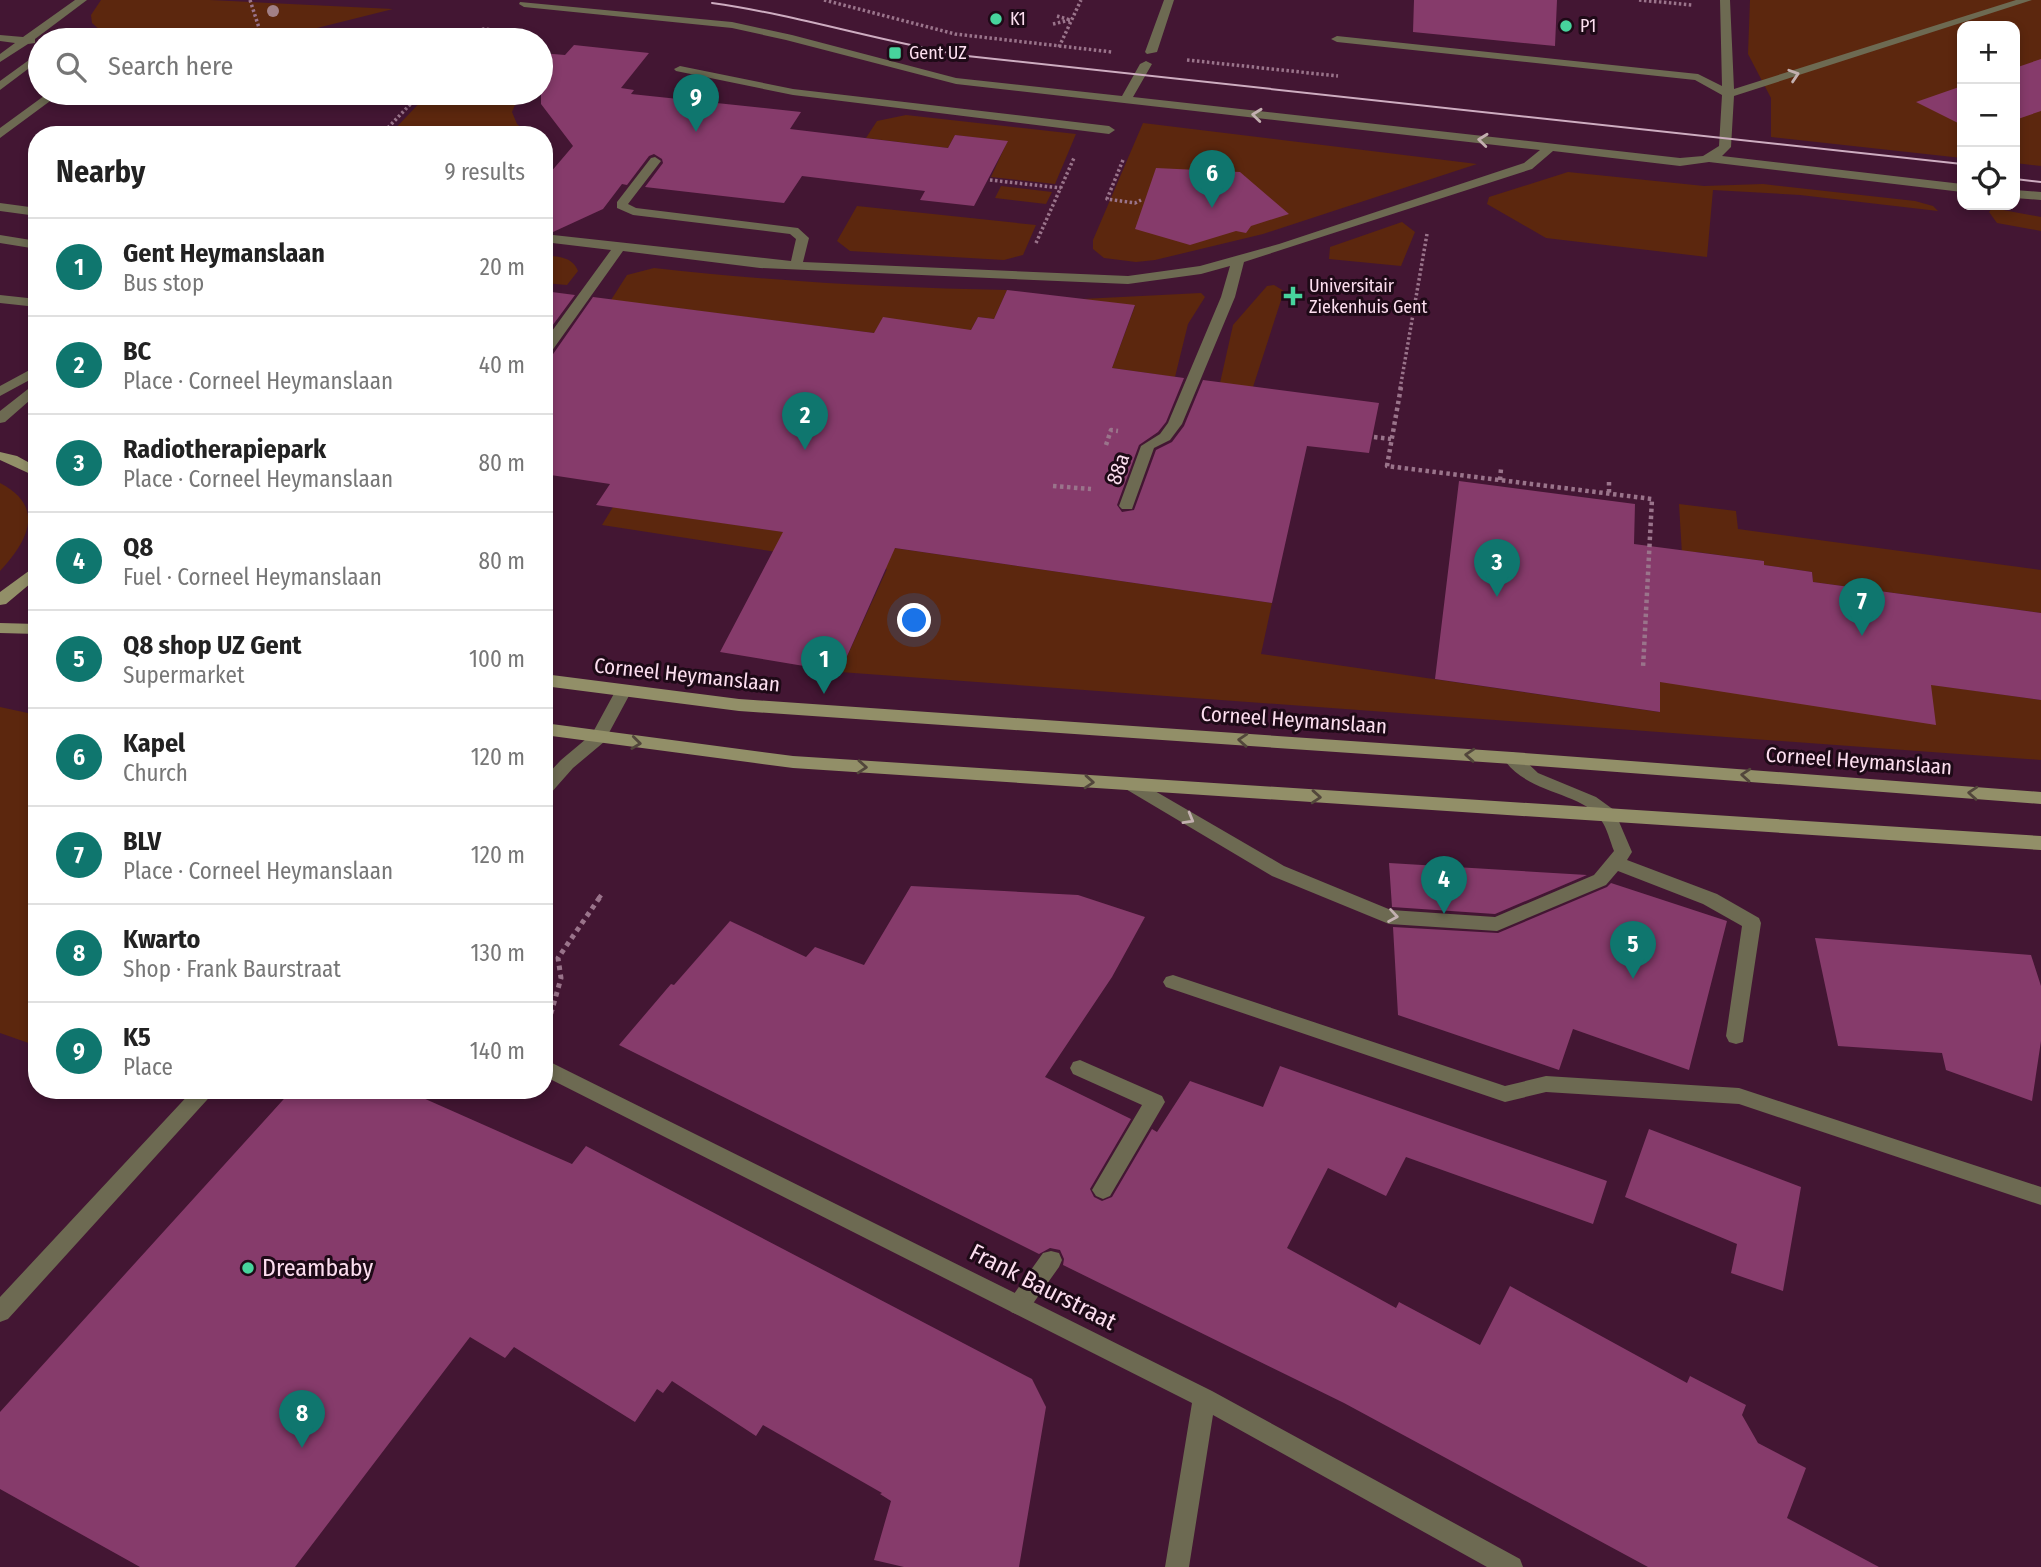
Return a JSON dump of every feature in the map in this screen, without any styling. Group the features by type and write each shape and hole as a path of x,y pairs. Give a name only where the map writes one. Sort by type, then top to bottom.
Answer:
{"street":[{"path":"43,28 82,0"},
{"path":"1151,52 1169,0"},
{"path":"524,4 733,25 778,34 922,75 1124,101 1680,162 1720,154 1725,147 1728,94 1725,0"},
{"path":"1337,39 1698,77 1728,94 1774,82 2027,0"},
{"path":"0,38 28,41"},
{"path":"0,59 28,39"},
{"path":"1124,101 1138,83 1146,64"},
{"path":"0,87 28,65"},
{"path":"680,69 793,92 1109,130"},
{"path":"0,134 39,105"},
{"path":"553,239 796,266 1128,280 1201,270 1238,260 1528,166 1551,148"},
{"path":"1708,158 1957,187"},
{"path":"654,161 621,205 633,211 794,231 803,238 796,266"},
{"path":"2020,195 2041,197"},
{"path":"0,207 28,211"},
{"path":"0,239 28,244"},
{"path":"553,340 619,248"},
{"name":"88a","path":"1127,506 1148,446 1165,437 1175,424 1228,297 1238,260"},
{"path":"0,299 28,302"},
{"path":"0,392 28,375"},
{"path":"0,419 28,394"},
{"path":"0,456 28,468"},
{"path":"0,600 28,577"},
{"path":"0,628 28,629"},
{"name":"Corneel Heymanslaan","path":"553,681 752,706 1512,758 2041,798"},
{"path":"553,780 598,738 623,692"},
{"path":"553,730 793,762 2041,843"},
{"path":"1130,784 1278,871 1389,917 1497,924 1600,880 1623,852 1608,815 1590,801 1532,777 1512,758"},
{"path":"1615,863 1710,899 1752,923 1736,1036"},
{"path":"1173,982 1505,1094 1546,1084 1739,1096 2041,1196"},
{"path":"1080,1068 1155,1102 1102,1190"},
{"name":"Frank Baurstraat","path":"553,1071 1203,1398 1511,1567"},
{"path":"0,1312 198,1099"},
{"path":"1019,1304 1051,1260"},
{"path":"1177,1567 1203,1398"}],"path":[{"path":"250,0 259,28"},
{"path":"824,0 955,34 1123,53"},
{"path":"1059,47 1081,0"},
{"path":"1639,0 1696,5"},
{"path":"1057,16 1071,20"},
{"path":"1053,24 1071,20"},
{"path":"1178,59 1351,77"},
{"path":"390,126 410,105"},
{"path":"1126,154 1107,199 1135,203 1141,200"},
{"path":"990,180 1061,188"},
{"path":"1433,199 1387,466 1652,499 1643,668"},
{"path":"1103,454 1111,430 1123,431"},
{"path":"1374,437 1391,439"},
{"path":"1500,480 1502,469"},
{"path":"1053,486 1090,491 1094,479"},
{"path":"1609,482 1609,494"},
{"path":"1536,491 1544,486"},
{"path":"553,1005 561,978 558,958 602,894"}],"shaded area":[{"path":"101,0 210,0 393,9 317,28 98,28 92,23 91,15"},
{"path":"1750,0 2041,0 2041,166 2020,164 2020,21 1957,21 1957,157 1771,137 1771,98 1748,54"},
{"path":"418,105 515,105 512,112 519,126 398,126"},
{"path":"906,115 1076,134 1055,184 991,177 1007,142 955,135 948,148 866,138 877,121"},
{"path":"1143,123 1477,164 1263,234 1155,260 1136,262 1104,258 1093,249 1093,240"},
{"path":"1568,172 1704,186 1763,184 1915,201 1933,206 1938,211 1800,195 1713,190 1707,257 1546,238 1487,204 1489,197"},
{"path":"1001,186 1052,192 1046,204 995,198"},
{"path":"857,206 1036,225 1023,255 1004,260 850,251 837,241"},
{"path":"2003,210 2041,217 2041,231 1997,223 1989,212"},
{"path":"1402,222 1415,232 1401,266 1329,259 1330,247"},
{"path":"553,256 572,262 578,271 567,285 553,284"},
{"path":"654,268 830,283 1007,290 994,319 978,317 971,330 874,333 611,300 627,275"},
{"path":"1274,285 1284,291 1253,387 1220,383 1233,325 1267,286"},
{"path":"1201,293 1205,297 1188,324 1175,377 1112,368 1135,306 1082,299"},
{"path":"0,483 14,492 23,503 28,513 28,525 18,548 0,571"},
{"path":"1679,504 1736,511 1738,529 2041,570 2041,613 1813,582 1812,572 1764,565 1763,561 1697,552 1682,554"},
{"path":"613,507 1272,603 1261,654 1659,712 1660,682 1671,667 1877,677 2041,700 2041,760 840,672 887,569 602,525"},
{"path":"0,707 28,713 28,1043 0,1033"}],"building":[{"path":"1414,0 1557,0 1555,46 1413,32"},
{"path":"574,45 649,53 621,88 634,90 631,94 801,112 790,129 948,148 955,135 1008,141 974,206 920,200 925,191 802,176 784,203 645,187 663,163 662,159 654,154 649,156 627,185 622,184 603,209 553,232 553,169 573,146 542,105 553,105 553,54 565,55"},
{"path":"2041,59 2041,111 2020,118 2020,84 2020,66"},
{"path":"1957,88 1957,122 1916,102"},
{"path":"1156,168 1240,172 1289,214 1251,226 1246,233 1236,231 1190,245 1135,229"},
{"path":"1007,290 1135,305 1112,368 1184,378 1166,422 1158,432 1139,445 1117,505 1122,512 1134,510 1156,450 1172,442 1184,426 1203,380 1379,403 1369,453 1307,446 1272,603 895,548 840,672 720,652 783,532 596,505 610,484 553,475 553,354 593,297 874,333 883,317 971,330 978,317 994,319"},
{"path":"553,292 575,295 553,325"},
{"path":"1459,481 1635,504 1634,544 1764,561 1764,565 1812,572 1813,582 2041,613 2041,700 1931,685 1936,725 1660,682 1660,712 1435,679"},
{"path":"1389,863 1587,875 1495,914 1392,907"},
{"path":"1611,883 1727,921 1689,1070 1573,1029 1559,1070 1398,1015 1393,927 1498,933"},
{"path":"911,886 1078,895 1145,917 1112,977 1045,1077 1131,1119 1090,1189 1094,1197 1102,1201 1112,1197 1152,1129 1157,1132 1190,1081 1263,1107 1280,1066 1607,1181 1593,1224 1406,1157 1386,1196 1328,1168 1287,1248 1396,1308 1399,1302 1480,1345 1510,1286 1687,1383 1690,1376 1746,1405 1742,1415 1758,1443 1806,1468 1787,1518 1879,1567 1648,1567 1344,1403 1063,1265 1064,1259 1060,1250 1050,1248 1039,1254 619,1045 730,921 806,957 815,947 864,965"},
{"path":"1815,938 2031,955 2041,986 2041,1041 2032,1101 1946,1070 1942,1053 1838,1046"},
{"path":"284,1099 425,1099 572,1164 586,1146 1032,1379 1046,1407 1019,1567 904,1567 874,1560 891,1501 880,1494 882,1493 763,1425 756,1436 672,1381 663,1393 657,1389 635,1422 514,1347 505,1358 470,1337 295,1567 140,1567 0,1489 0,1412"},
{"path":"1649,1129 1801,1187 1783,1291 1731,1273 1737,1244 1625,1197"}],"tram line":[{"path":"712,3 776,14 967,56 1957,163"},
{"path":"2020,180 2041,182"}],"place":[{"name":"K1","path":"996,19"},
{"name":"P1","path":"1566,26"},
{"name":"Gent UZ","path":"895,53"},
{"name":"K5","path":"696,132"},
{"name":"Kapel","path":"1212,208"},
{"name":"Universitair Ziekenhuis Gent","path":"1293,296"},
{"name":"BC","path":"805,450"},
{"name":"Radiotherapiepark","path":"1497,597"},
{"name":"BLV","path":"1862,636"},
{"name":"Gent Heymanslaan","path":"824,694"},
{"name":"Q8","path":"1444,914"},
{"name":"Q8 shop UZ Gent","path":"1633,979"},
{"name":"Dreambaby","path":"248,1268"},
{"name":"Kwarto","path":"302,1448"}]}
